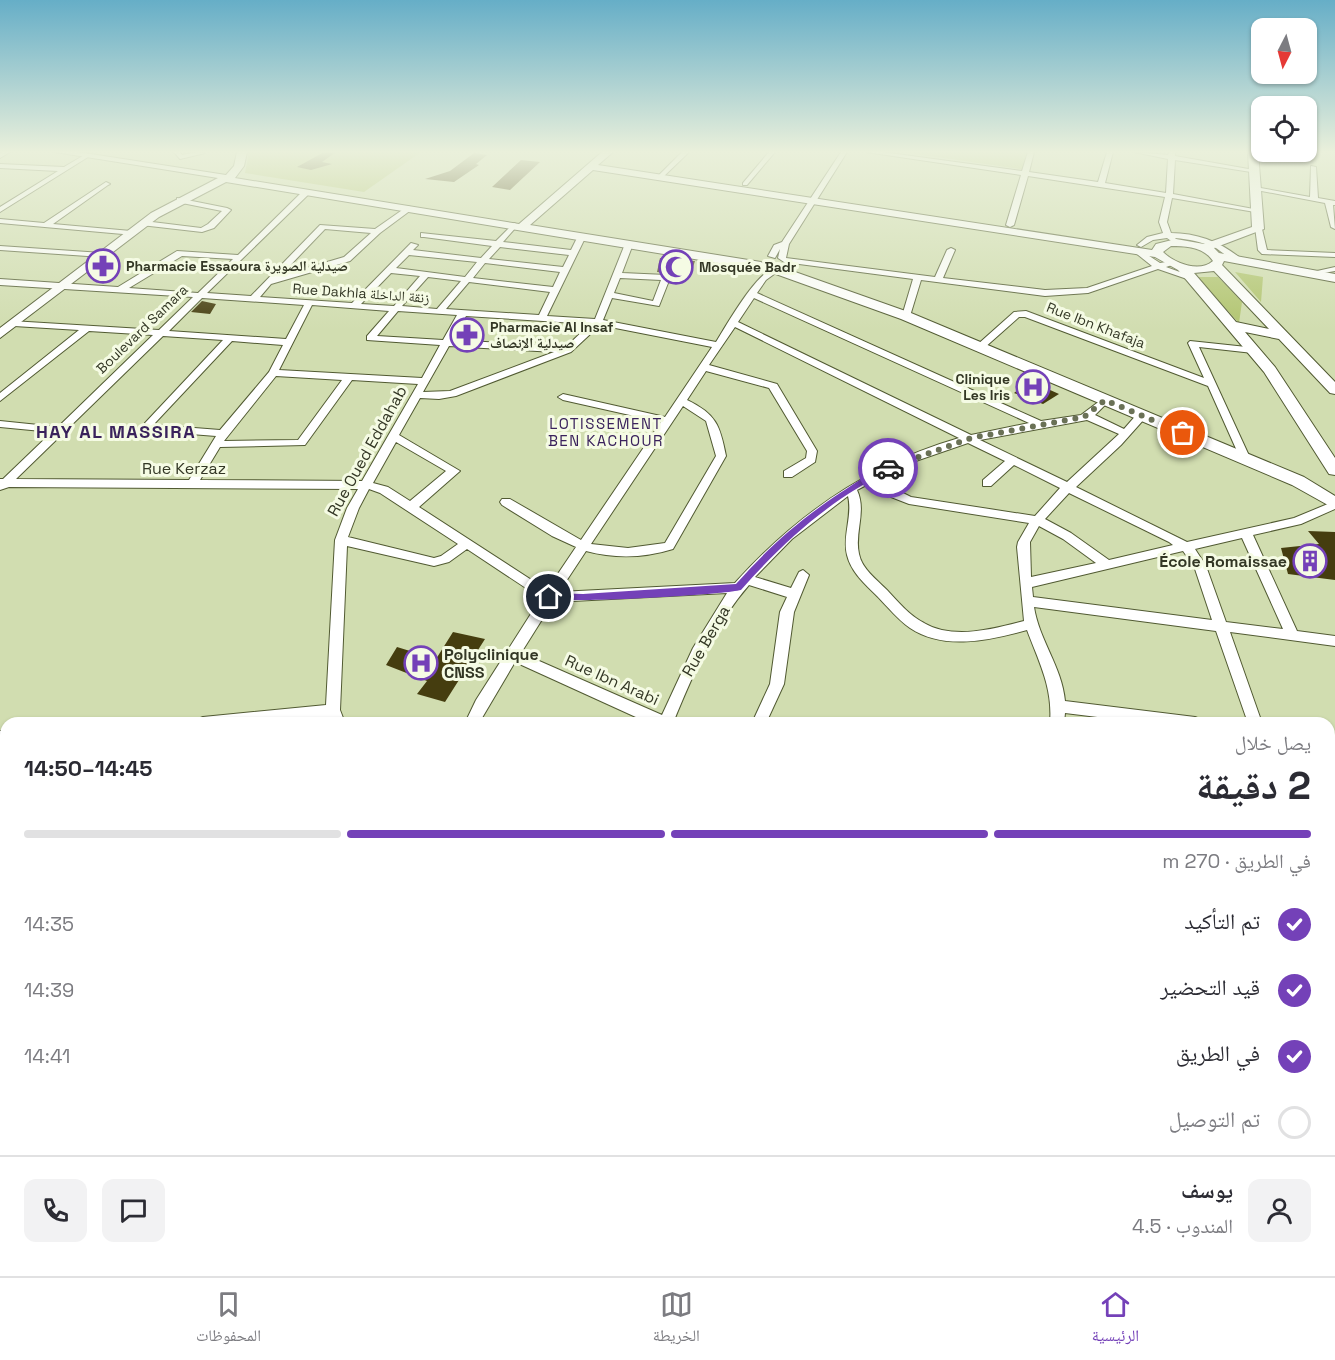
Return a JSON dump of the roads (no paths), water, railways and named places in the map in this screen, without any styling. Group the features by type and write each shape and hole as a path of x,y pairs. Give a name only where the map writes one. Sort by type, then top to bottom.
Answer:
{"main road":[{"path":"0,334 144,223 163,212"},
{"path":"430,212 774,265 906,316 1304,484 1335,504"},
{"path":"522,226 539,212"},
{"path":"901,212 1158,251 1253,350 1277,381 1332,465"},
{"path":"912,212 1010,225 1141,249"},
{"path":"1174,268 1202,269 1214,256 1258,229 1256,212"},
{"path":"1158,251 1172,239 1214,256 1335,287"},
{"path":"1214,256 1335,278"},
{"path":"1214,256 1335,390"},
{"path":"1230,325 1284,336"},
{"path":"1332,465 1330,450 1335,445"}],"street":[{"path":"46,225 66,212"},
{"path":"144,223 202,230 211,226 225,212"},
{"name":"Boulevard Samara","path":"2,485 286,212"},
{"path":"268,282 347,260 377,231 403,212"},
{"path":"475,717 549,597 585,547 679,400 704,368 774,265 805,212"},
{"path":"1010,225 1014,212"},
{"path":"1165,212 1163,222 1172,239"},
{"path":"1333,212 1335,227"},
{"path":"0,221 131,233"},
{"path":"253,299 322,226 377,231"},
{"path":"439,312 498,244 522,226"},
{"path":"1258,229 1262,250 1273,254 1335,255"},
{"path":"354,306 427,232 573,253"},
{"path":"542,318 582,236"},
{"path":"1172,239 1150,238 1141,249 1174,268"},
{"path":"419,395 452,394 568,350 598,322 629,244"},
{"path":"0,248 102,255"},
{"path":"938,280 951,250"},
{"path":"408,252 565,270"},
{"path":"120,290 180,253 237,257"},
{"path":"774,265 819,264 1024,291 1063,292 1102,286 1174,268"},
{"path":"1312,273 1335,269"},
{"path":"390,270 555,290"},
{"path":"426,274 370,338 568,350"},
{"path":"609,295 656,304 666,278 617,275"},
{"path":"906,316 917,278"},
{"name":"Rue Dakhla زنقة الداخلة","path":"0,282 598,322 718,345"},
{"path":"753,294 1039,424"},
{"path":"192,484 223,433 273,373 309,303"},
{"name":"Rue Oued Eddahab","path":"336,716 341,540 353,508 419,395 463,313"},
{"name":"Rue Ibn Khafaja","path":"980,347 1017,314 1026,314 1211,384"},
{"path":"14,323 287,342"},
{"path":"733,323 1071,487 1185,546 1198,560 1253,717"},
{"path":"0,398 86,328"},
{"path":"223,433 153,428 150,423 230,338"},
{"path":"1246,460 1193,343 1253,350"},
{"path":"704,368 765,382 775,388 812,451 811,460 788,474"},
{"path":"273,373 426,381"},
{"path":"216,444 301,443 349,377"},
{"path":"563,397 666,420"},
{"path":"506,502 585,547 605,551 630,551 664,548 673,543 721,456 712,419 705,412 679,400"},
{"path":"1105,400 1088,416 1125,433"},
{"path":"1058,717 1060,706 1049,662 1031,624 1022,548 1036,520 1142,415"},
{"name":"Rue Berga","path":"668,717 682,683 715,622 742,583 770,551 800,524 872,476 903,461 971,438 1088,416"},
{"path":"0,424 61,430"},
{"path":"394,437 454,471 411,507"},
{"path":"987,483 1014,459"},
{"path":"872,476 896,494 909,500 1036,520 1067,536 1105,564"},
{"path":"368,484 384,490 549,597 583,597 742,583 793,594"},
{"name":"Rue Kerzaz","path":"2,485 368,484"},
{"path":"851,489 857,505 852,551 855,562 874,585 908,618 922,628 958,636 1004,631 1031,624"},
{"path":"1027,583 1307,518 1335,504"},
{"path":"1246,532 1292,635"},
{"path":"341,540 434,562 445,559 466,544"},
{"path":"762,717 777,684 787,612 803,575"},
{"path":"1027,601 1335,641"},
{"name":"Rue Ibn Arabi","path":"512,655 652,717"},
{"path":"1060,706 1147,717"},
{"path":"317,717 336,716"}],"place":[{"name":"Pharmacie Essaoura صيدلية الصويرة","path":"103,266"},
{"name":"Mosquée Badr","path":"676,267"},
{"name":"Pharmacie Al Insaf صيدلية الإنصاف","path":"467,335"},
{"name":"Clinique Les Iris","path":"1033,387"},
{"name":"École Romaissae","path":"1310,561"},
{"name":"Polyclinique CNSS","path":"421,663"}],"district":[{"name":"HAY AL MASSIRA","path":"116,431"},
{"name":"LOTISSEMENT BEN KACHOUR","path":"606,432"}]}
